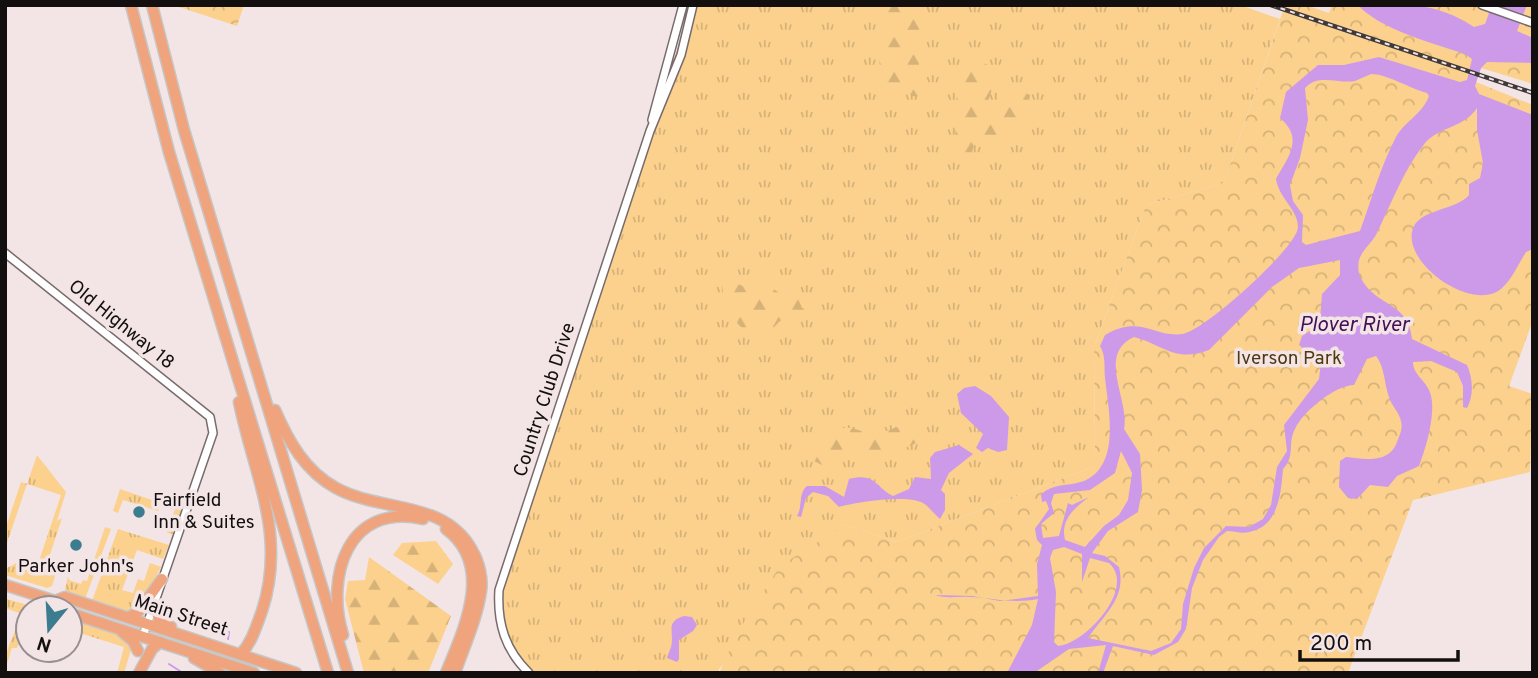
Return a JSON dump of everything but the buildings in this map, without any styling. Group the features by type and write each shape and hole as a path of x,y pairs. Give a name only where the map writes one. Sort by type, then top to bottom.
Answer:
{"highway":[{"path":"131,5 169,152 328,673"},
{"path":"152,5 184,130 348,673"},
{"path":"254,360 260,365 283,428 300,458 313,472 344,492 441,518 457,529 468,542 481,574 481,590 455,673"},
{"path":"153,605 155,614 167,626 213,641 239,653 253,635 268,589 272,534 261,480 243,420 239,381"},
{"path":"355,673 341,629 338,571 349,544 374,523 396,517 414,517 433,522 451,533 466,552 472,570 473,592 467,616 446,673"},
{"path":"129,617 138,612 162,579"},
{"name":"Main Street","path":"5,585 30,594"},
{"name":"Main Street","path":"84,603 296,673"},
{"path":"84,614 96,614 140,626 147,624"},
{"path":"439,673 467,616"},
{"name":"Main Street","path":"84,618 247,672"},
{"path":"109,625 129,637 138,651"},
{"path":"143,636 155,633 204,647 215,646"},
{"path":"139,673 152,649 163,643 220,673"},
{"path":"247,672 251,665 267,663"}],"street":[{"name":"Country Club Drive","path":"529,673 511,653 502,631 499,590 650,131 683,5"},
{"name":"Country Club Drive","path":"650,131 681,55 693,5"},
{"path":"1485,6 1530,22"},
{"name":"Old Highway 18","path":"5,253 209,417 213,425 213,433 162,579"},
{"path":"143,636 162,579"}],"green space":[{"path":"173,5 244,5 237,26"},
{"path":"692,5 1240,5 1280,19 1224,183 1146,205 1094,347 1095,466 897,542 845,525 719,669 719,673 529,673 511,653 498,603 589,313"},
{"path":"880,5 913,5 921,38 904,45 920,47 917,97 890,90 884,76 878,55 885,34"},
{"name":"Iverson Park","path":"1285,5 1305,5 1329,13 1332,5 1488,5 1521,16 1524,7 1533,7 1533,84 1481,68 1476,82 1533,105 1533,320 1509,386 1533,394 1530,472 1413,500 1348,673 719,673 739,630 780,566 845,525 897,542 1095,466 1094,347 1146,205 1224,183"},
{"path":"964,52 995,69 995,80 972,152 964,160 955,158 956,102"},
{"path":"1007,85 1030,95 1028,108 1023,111 1027,118 1024,126 1013,128 995,145 980,144 1001,88"},
{"path":"731,281 745,287 763,282 787,298 798,298 802,308 807,307 811,312 780,321 770,331 745,331 737,323 737,302 723,294 722,283"},
{"path":"905,424 921,430 918,442 890,454 853,457 832,470 804,456 804,449 810,443 835,439 837,428 851,428 876,435"},
{"path":"37,455 66,492 57,521 62,518 46,567 50,569 49,574 54,575 55,571 56,573 52,586 47,588 5,575 7,568 18,562 38,564 61,495 27,484"},
{"path":"21,482 27,484 5,549 5,530"},
{"path":"120,489 181,510 173,534 167,533 175,509 161,504 158,511 123,500 118,513 113,511"},
{"path":"105,527 111,529 85,599 84,594 67,594 68,576 69,580 81,584 83,580 87,581"},
{"path":"118,529 169,545 163,559 137,550 122,590 133,593 138,579 144,581 150,563 161,567 140,606 129,612 92,601"},
{"path":"436,541 453,564 438,584 393,555 402,543"},
{"path":"369,557 451,616 428,673 364,673 345,599 348,581 365,580"},
{"path":"7,599 14,601 14,611 5,608"},
{"path":"84,624 121,636 131,650 124,673 117,673 124,647 84,634"},
{"path":"14,633 14,648 5,670 5,662"}],"water":[{"name":"Plover River","path":"1358,5 1432,8 1474,27 1485,24 1492,5 1527,5 1517,31 1533,38 1533,63 1487,62 1481,68 1475,86 1479,94 1533,115 1533,249 1526,252 1506,284 1489,294 1474,294 1457,289 1441,280 1416,254 1412,240 1414,226 1418,220 1463,200 1469,195 1469,184 1480,178 1483,163 1477,130 1477,108 1466,120 1431,137 1417,153 1377,233 1359,260 1359,275 1366,286 1405,317 1412,339 1467,365 1469,370 1472,392 1467,408 1463,407 1463,386 1457,372 1431,361 1413,362 1415,370 1429,390 1432,407 1428,439 1419,466 1397,476 1388,487 1370,485 1357,499 1348,498 1339,487 1340,461 1346,457 1382,457 1393,449 1401,432 1402,424 1390,400 1376,356 1367,359 1354,385 1330,394 1312,407 1299,422 1293,434 1289,459 1283,469 1276,507 1267,523 1246,533 1227,531 1219,537 1203,560 1192,588 1186,629 1178,642 1154,655 1113,646 1103,673 1098,673 1106,645 1069,649 1037,671 1007,673 1032,625 1038,599 1005,600 1038,596 1037,564 1042,545 1037,540 1035,529 1049,509 1046,501 1042,502 1041,495 1056,486 1086,480 1097,472 1104,461 1110,434 1104,358 1100,346 1105,335 1128,327 1173,334 1183,334 1194,329 1248,287 1294,237 1297,221 1276,179 1289,156 1293,141 1291,133 1280,118 1286,92 1318,65 1344,65 1379,57 1460,82 1467,80 1472,59 1465,54 1393,28 1367,14","holes":["1371,74 1377,75 1429,96 1395,139 1360,231 1306,245 1302,242 1303,215 1293,201 1290,185 1300,158 1308,120 1305,88 1322,80 1355,81","1340,260 1340,275 1322,294 1320,319 1314,328 1302,336 1299,345 1321,362 1319,379 1284,425 1287,451 1277,467 1271,505 1263,519 1249,527 1226,526 1204,548 1194,568 1183,604 1181,629 1171,643 1151,651 1088,638 1117,597 1121,578 1119,567 1105,556 1092,553 1108,531 1138,512 1142,490 1140,454 1124,429 1125,417 1117,379 1117,354 1123,345 1134,337 1178,354 1197,354 1209,350 1272,287 1299,268","1121,451 1132,473 1128,500 1119,515 1104,526 1085,547 1065,540 1064,533 1070,515 1089,497 1072,505 1068,503 1059,536 1043,538 1041,524 1054,513 1051,503 1054,494 1090,490 1115,473","1064,547 1082,554 1082,582 1090,558 1109,563 1116,574 1117,586 1112,600 1093,625 1081,636 1058,646 1054,642 1056,592 1050,558 1053,550"]},
{"path":"975,386 991,396 1009,417 1007,450 998,452 988,448 982,452 976,448 983,434 961,413 957,394 964,388"},
{"path":"959,445 973,454 949,473 941,490 945,494 945,510 940,519 919,501 897,499 839,507 828,496 813,492 806,498 801,517 797,516 802,492 807,486 825,486 844,497 849,479 858,477 870,479 893,496 909,489 915,477 931,479 930,458 935,452"},
{"path":"935,595 972,596 983,598"},
{"path":"684,616 692,617 697,625 679,640 677,662 667,658 672,642 671,628 674,621"}],"waterway":[{"path":"228,639 229,632"},
{"path":"169,664 183,673"}],"railway":[{"path":"1271,5 1533,93"}],"place":[{"name":"Fairfield Inn & Suites","path":"139,512"},
{"name":"Parker John's","path":"76,545"}]}
